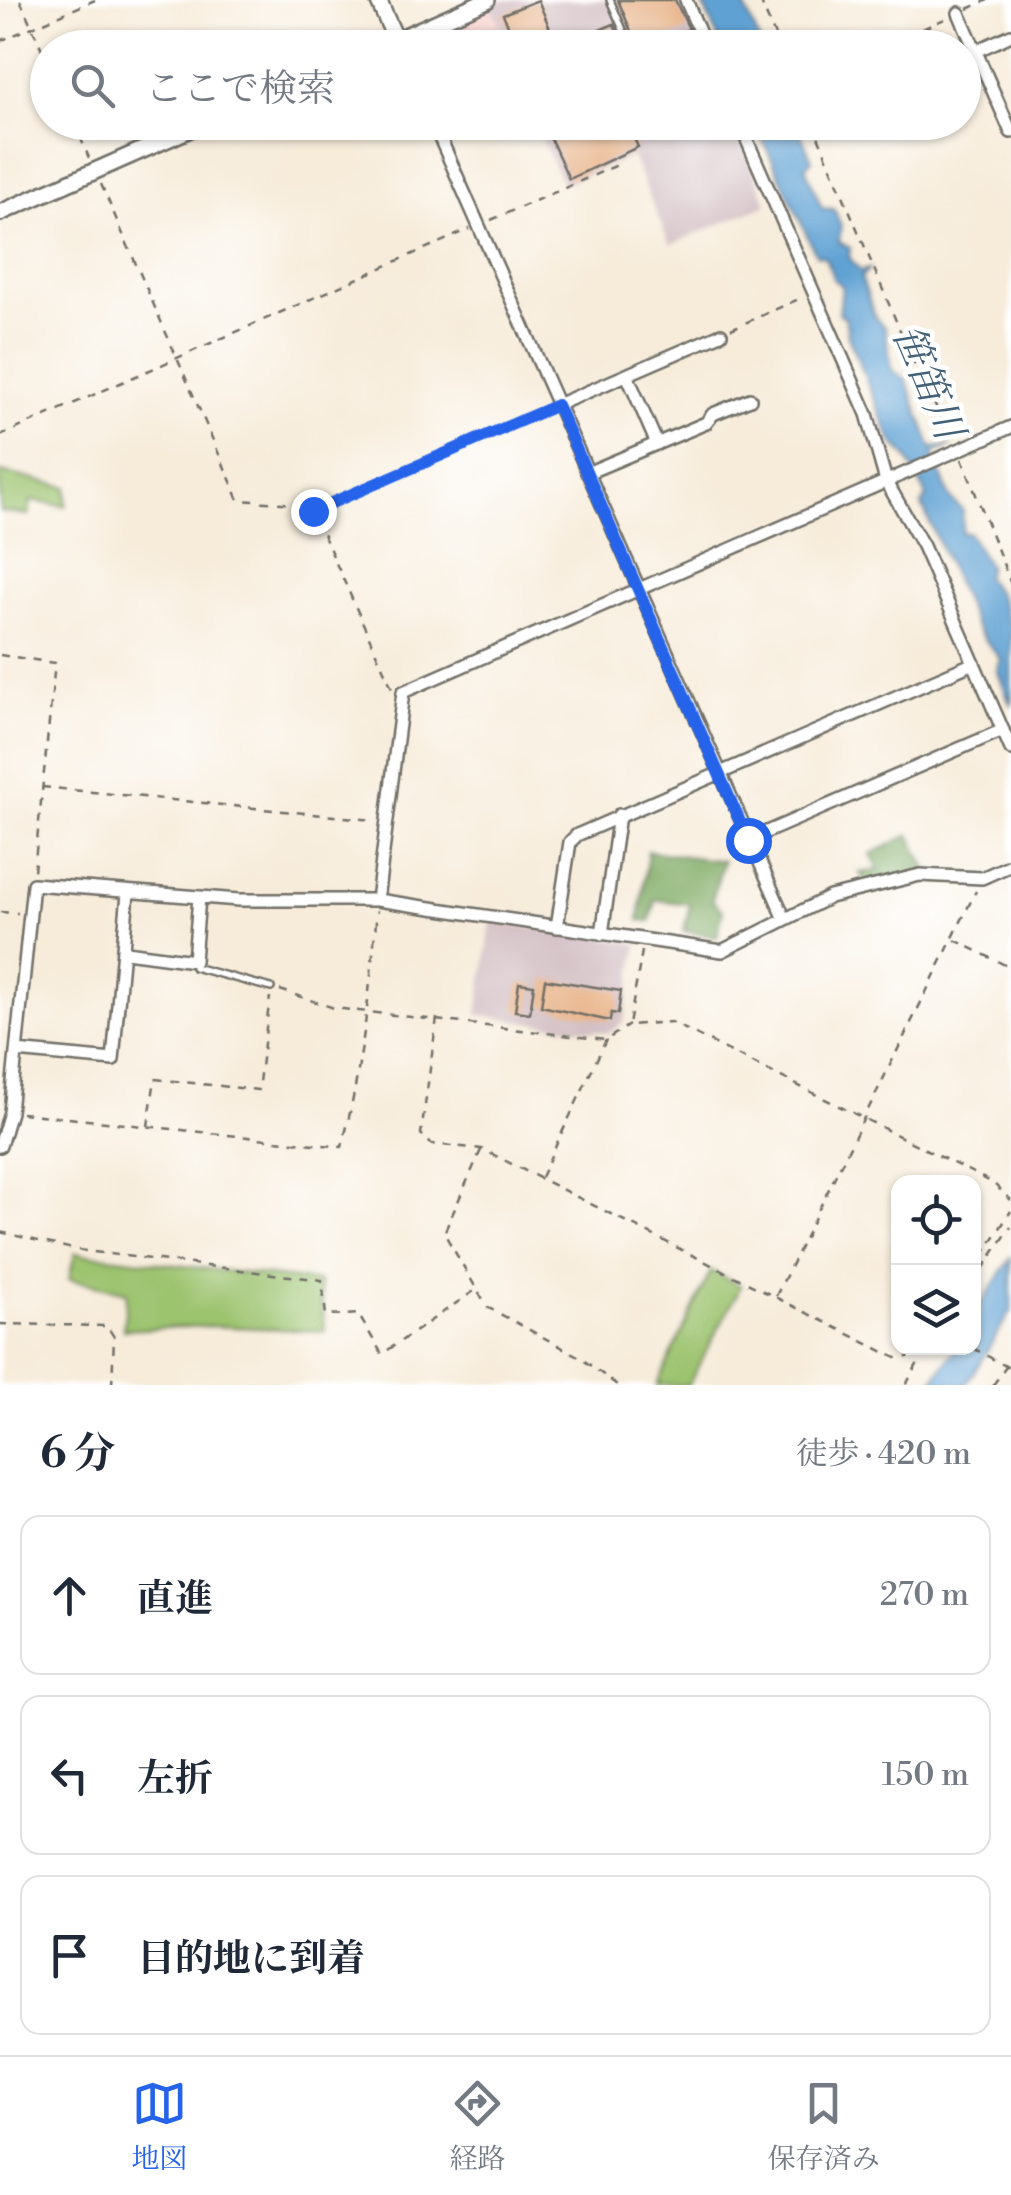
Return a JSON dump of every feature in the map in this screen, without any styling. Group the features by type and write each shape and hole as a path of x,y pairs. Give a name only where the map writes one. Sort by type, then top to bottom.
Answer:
{"street":[{"path":"378,0 392,30"},
{"path":"426,30 487,0"},
{"path":"686,0 698,30"},
{"path":"959,13 967,30"},
{"path":"981,48 1011,35"},
{"path":"981,62 1011,132"},
{"path":"0,213 166,140"},
{"path":"441,140 784,918"},
{"path":"747,140 867,414 889,480 923,546 1011,750"},
{"path":"557,405 720,334"},
{"path":"626,376 657,444"},
{"path":"587,474 750,399"},
{"path":"377,900 403,692 1011,427"},
{"path":"557,927 570,842 717,772 974,663"},
{"path":"748,840 1003,730"},
{"path":"602,934 619,816"},
{"path":"0,1146 10,1112 33,884 199,898 377,900 722,951 830,898 920,875 982,878 1011,865"},
{"path":"16,1051 113,1060 126,952 128,893"},
{"path":"126,952 194,961 199,898"}],"lane":[{"path":"610,0 623,30"},
{"path":"194,961 194,967 271,988"}],"path":[{"path":"20,0 32,28"},
{"path":"0,42 95,0"},
{"path":"760,0 772,30"},
{"path":"920,30 988,0"},
{"path":"82,140 239,500 310,504 399,703"},
{"path":"820,140 921,380 959,450 1011,584"},
{"path":"0,436 174,356 622,163"},
{"path":"720,334 813,292"},
{"path":"313,511 557,405"},
{"path":"0,655 54,664 33,884"},
{"path":"42,787 386,821"},
{"path":"775,1297 982,878"},
{"path":"10,1112 342,1146 356,1090 368,1010 377,900"},
{"path":"0,912 29,914"},
{"path":"954,939 1011,968"},
{"path":"629,1026 644,940"},
{"path":"148,1126 155,1078 258,1090 271,988 334,1008 606,1040"},
{"path":"437,1018 421,1134 431,1144 482,1149 896,1358 910,1355"},
{"path":"540,1179 606,1040 629,1026 671,1022 993,1183 1011,1200"},
{"path":"482,1149 444,1233 476,1289 487,1307 578,1356 617,1385"},
{"path":"977,1265 1011,1211"},
{"path":"981,1272 1011,1227"},
{"path":"0,1232 78,1250 322,1280 326,1316 358,1314 382,1354 476,1289"},
{"path":"0,1324 106,1326 114,1337 112,1385"},
{"path":"981,1353 1008,1369"},
{"path":"906,1385 922,1355"},
{"path":"993,1385 1011,1360"}],"shaded area":[{"path":"502,0 680,0 693,30 502,30 491,5"},
{"path":"491,5 502,30 433,30"},
{"path":"542,140 740,140 767,204 670,245 632,156 563,184"},
{"path":"491,922 638,944 624,1022 609,1033 478,1015"}],"green space":[{"path":"0,472 67,487 66,506 31,501 28,515 0,512"},
{"path":"910,835 929,873 866,883 860,873 879,870 871,854"},
{"path":"648,851 723,861 712,900 723,911 717,937 684,931 690,904 656,900 650,921 639,920"},
{"path":"75,1253 319,1282 325,1331 208,1326 123,1330 127,1292 69,1279"},
{"path":"711,1271 741,1286 688,1385 657,1385"}],"water":[{"path":"701,0 742,0 755,30 714,30"},
{"path":"763,140 803,140 812,160 805,167 822,208 834,209 841,226 839,242 850,248 849,257 860,271 869,269 861,277 876,319 885,328 892,370 906,379 932,448 952,446 933,453 949,496 963,511 962,533 969,533 989,567 985,577 999,595 1011,629 1011,706 997,670 1001,660 976,628 922,505 927,496 905,455 892,442 848,336 845,317 839,314 842,286 834,280 825,257 816,255"},
{"path":"1011,1258 1011,1312 966,1385 930,1385 951,1355 981,1355 981,1304"}],"building":[{"path":"538,0 550,30 510,30 503,14"},
{"path":"618,0 675,0 689,29 687,30 630,30"},
{"path":"551,140 635,140 638,147 569,179"},
{"path":"545,979 621,991 618,1014 611,1013 610,1021 541,1006"},
{"path":"519,983 534,985 530,1013 515,1011"}],"route":[{"path":"313,511 557,405 748,840"}],"water label":[{"name":"笹笛川","path":"927,382"}]}
